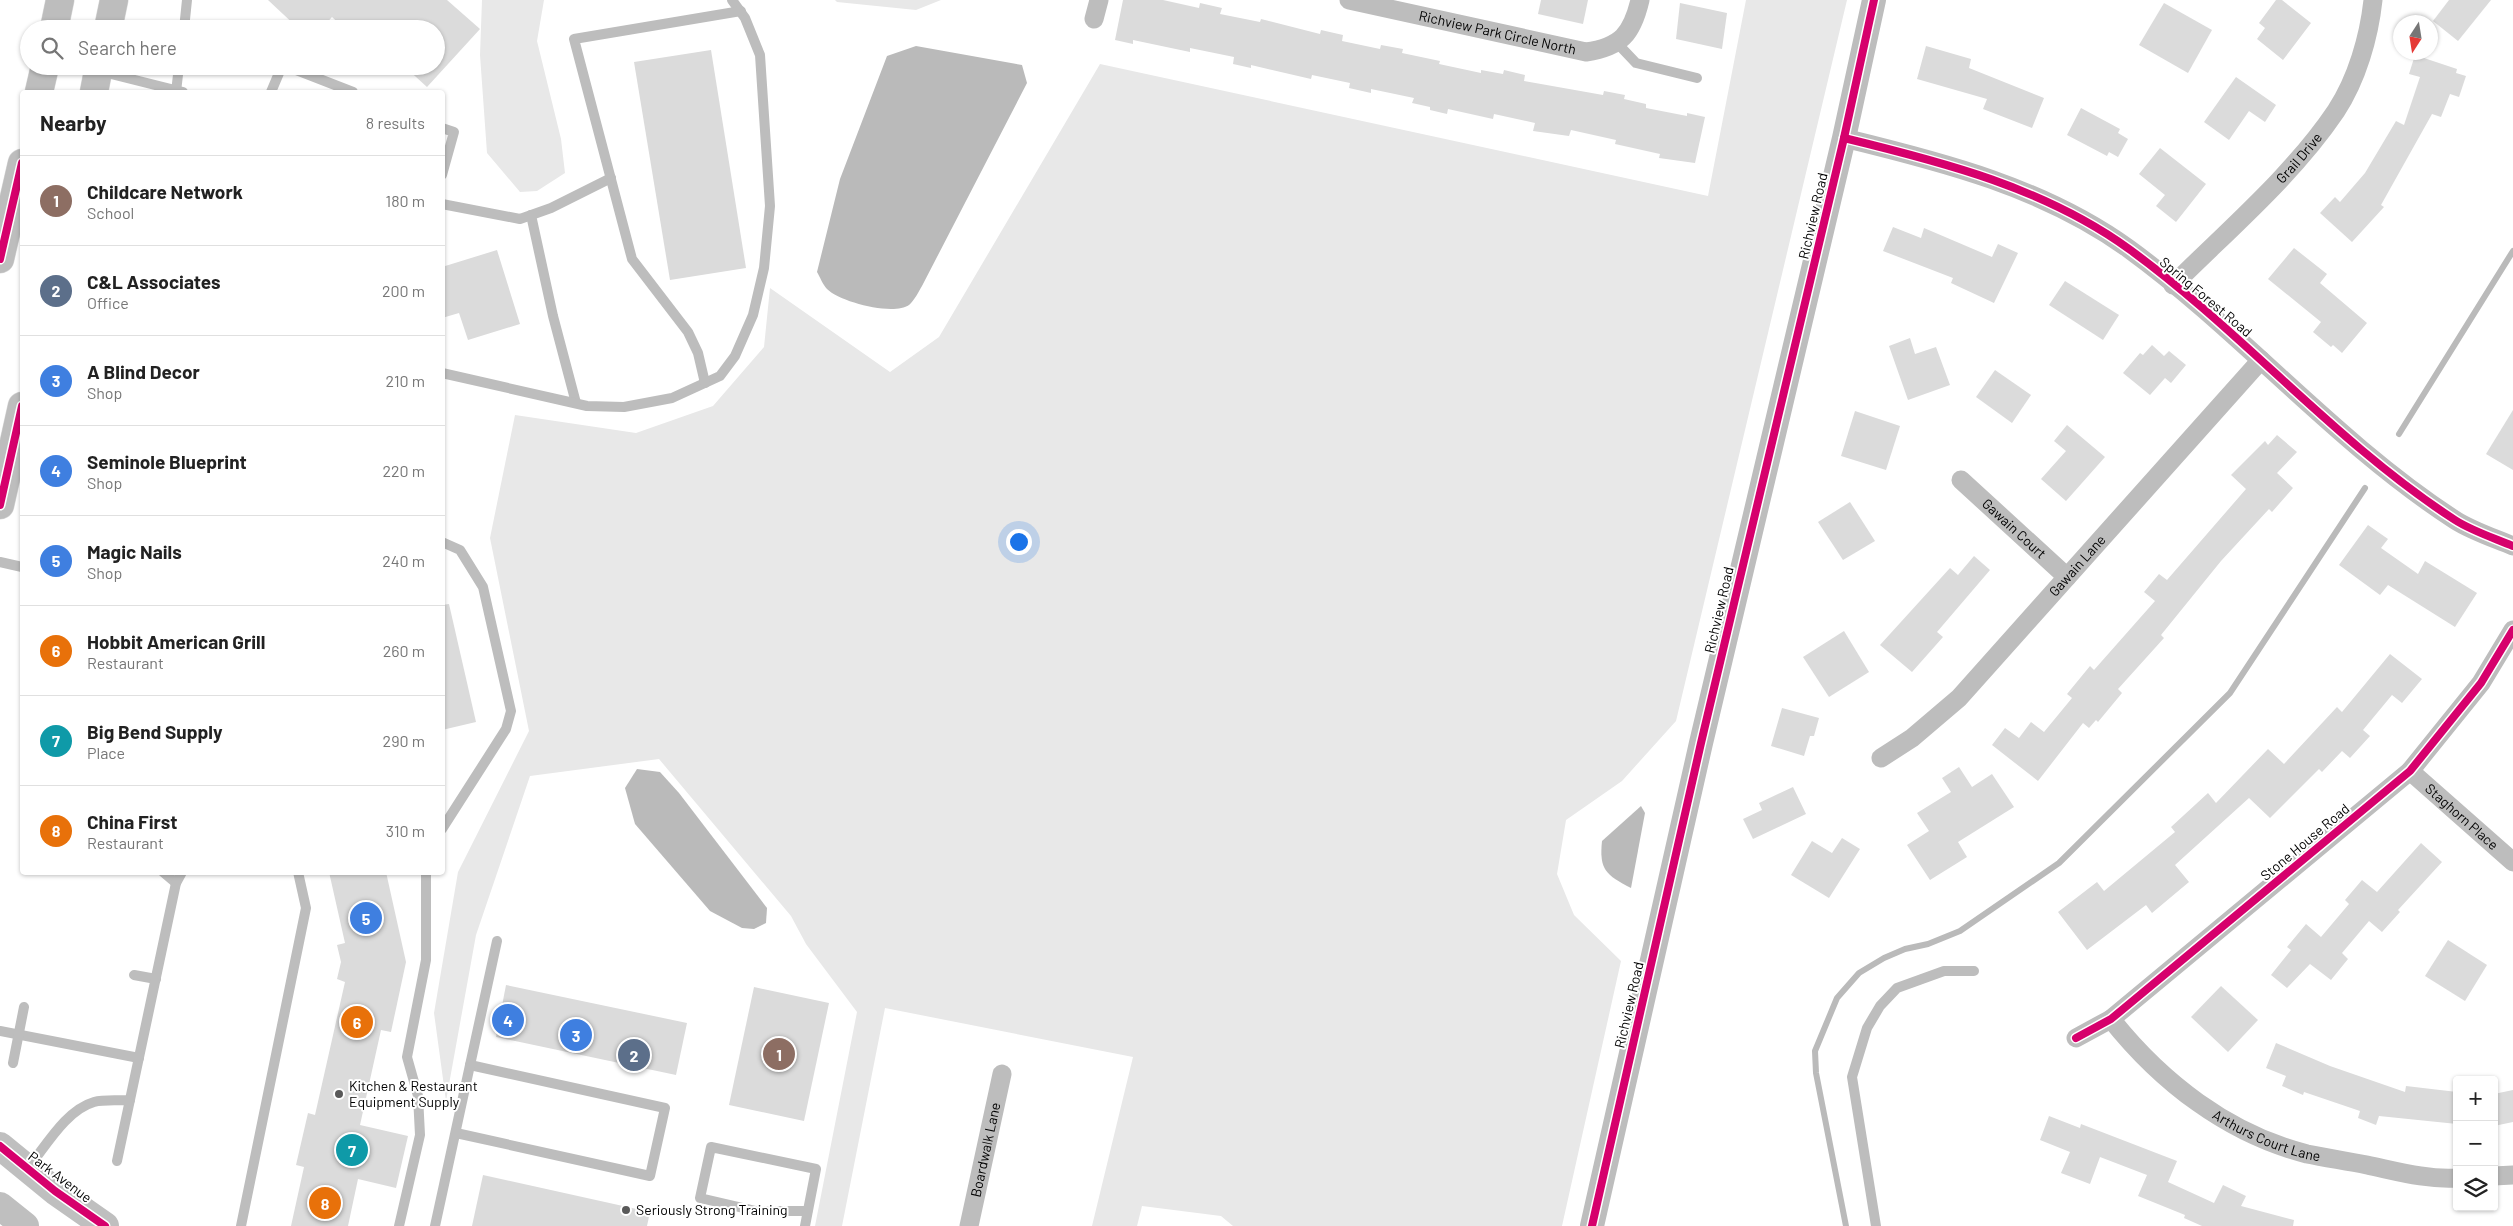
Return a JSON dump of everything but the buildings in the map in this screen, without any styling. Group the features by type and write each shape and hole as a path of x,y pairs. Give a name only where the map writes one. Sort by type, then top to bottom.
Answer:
{"main road":[{"path":"110,20 114,0"},
{"path":"39,90 43,75"},
{"path":"0,259 20,172"},
{"path":"0,505 20,415"},
{"name":"Park Avenue","path":"0,1146 106,1226"},
{"path":"0,1206 25,1226"}],"street":[{"path":"1094,20 1099,0"},
{"name":"Richview Park Circle North","path":"1349,0 1370,2 1586,52 1603,50 1617,43"},
{"path":"1617,43 1627,35 1640,0"},
{"name":"Richview Road","path":"1592,1226 1700,743 1844,138 1874,0"},
{"name":"Grail Drive","path":"2173,285 2304,154 2337,109 2356,69 2370,23 2374,0"},
{"name":"Spring Forest Road","path":"1844,138 1942,162 1994,179 2044,200 2089,224 2128,248 2173,285 2389,473 2456,521 2513,546"},
{"name":"Gawain Lane","path":"1881,758 1912,738 1959,698 2261,360"},
{"name":"Gawain Court","path":"1961,480 2067,577"},
{"name":"Stone House Road","path":"2076,1038 2111,1019 2410,771 2481,683 2513,630"},
{"name":"Staghorn Place","path":"2410,771 2513,862"},
{"name":"Arthurs Court Lane","path":"2111,1019 2137,1051 2164,1076 2205,1108 2239,1128 2307,1153 2402,1172 2453,1178"},
{"name":"Boardwalk Lane","path":"969,1226 1002,1074"},
{"path":"2498,1176 2513,1175"}],"lane":[{"path":"185,20 187,0"},
{"path":"445,375 576,403 624,407 672,398 720,376 735,356 754,315 766,250 770,206 760,55 741,11 732,0"},
{"path":"705,383 698,353 688,332 632,260 574,39 741,11"},
{"path":"1617,43 1636,63 1697,78"},
{"path":"101,75 169,90"},
{"path":"178,90 179,75"},
{"path":"272,90 278,75"},
{"path":"309,75 348,90"},
{"path":"445,129 454,132 445,164"},
{"path":"445,205 520,219 611,178"},
{"path":"531,215 553,316 576,403"},
{"path":"445,543 460,550 483,587 511,711 506,729 445,824"},
{"path":"0,562 20,567"},
{"path":"167,875 176,883"},
{"path":"117,1161 176,883 180,875"},
{"path":"241,1226 306,908 299,875"},
{"path":"399,1226 420,1135 418,1096 407,1057 426,960 426,875"},
{"path":"436,1226 497,941"},
{"path":"1876,1226 1852,1077 1867,1028 1880,1006 1897,988 1944,970 1974,971"},
{"path":"134,975 156,979"},
{"path":"13,1063 24,1007"},
{"path":"0,1031 139,1058"},
{"path":"456,1133 650,1176 665,1108 470,1065"},
{"path":"28,1168 66,1121 82,1107 96,1102 130,1100"},
{"path":"805,1226 808,1211 816,1169 711,1147 700,1198 756,1211 808,1211"}],"shaded area":[{"path":"482,0 544,0 537,41 561,139 565,173 537,191 520,192 487,153 480,55"},
{"path":"835,0 941,0 916,10 837,2"},
{"path":"1746,0 1847,0 1676,721 1622,781 1566,820 1557,874 1574,915 1621,961 1562,1226 1233,1226 1221,1216 1142,1206 1137,1226 1092,1226 1133,1057 885,1008 842,1226 815,1226 857,1012 806,944 791,916 659,759 530,776 476,935 446,1101 434,1013 458,872 529,731 490,538 515,415 636,433 713,406 764,347 770,288 890,372 939,337 1100,64 1708,196"},
{"path":"916,46 1022,65 1027,83 915,299 909,305 901,308 879,308 854,303 834,294 827,289 817,272 840,179 887,56"},
{"path":"637,769 660,772 679,793 767,908 766,923 754,929 742,928 710,911 635,824 625,788"},
{"path":"1641,806 1645,813 1631,888 1610,875 1606,870 1602,859 1602,841"}],"waterway":[{"path":"2399,434 2513,251"},
{"path":"1846,1226 1816,1073 1815,1051 1837,998 1859,973 1884,958 1905,949 1928,944 1960,931 2059,863 2230,693 2365,488"}],"cycle path":[{"path":"1592,1226 1701,743 1844,138 1874,0"},
{"path":"1844,138 1918,157 1992,180 2028,193 2063,209 2097,228 2129,249 2171,281 2370,457 2412,490 2462,524 2513,546"},
{"path":"0,259 20,172"},
{"path":"0,505 20,415"},
{"path":"2076,1038 2111,1019 2410,771 2481,683 2513,630"},
{"path":"0,1146 55,1191 105,1226"}],"place":[{"name":"Magic Nails","path":"366,918"},
{"name":"Seminole Blueprint","path":"508,1020"},
{"name":"Hobbit American Grill","path":"357,1022"},
{"name":"A Blind Decor","path":"576,1035"},
{"name":"Childcare Network","path":"779,1054"},
{"name":"C&L Associates","path":"634,1055"},
{"name":"Kitchen & Restaurant Equipment Supply","path":"339,1094"},
{"name":"Big Bend Supply","path":"352,1150"},
{"name":"China First","path":"325,1203"},
{"name":"Seriously Strong Training","path":"626,1210"}]}
